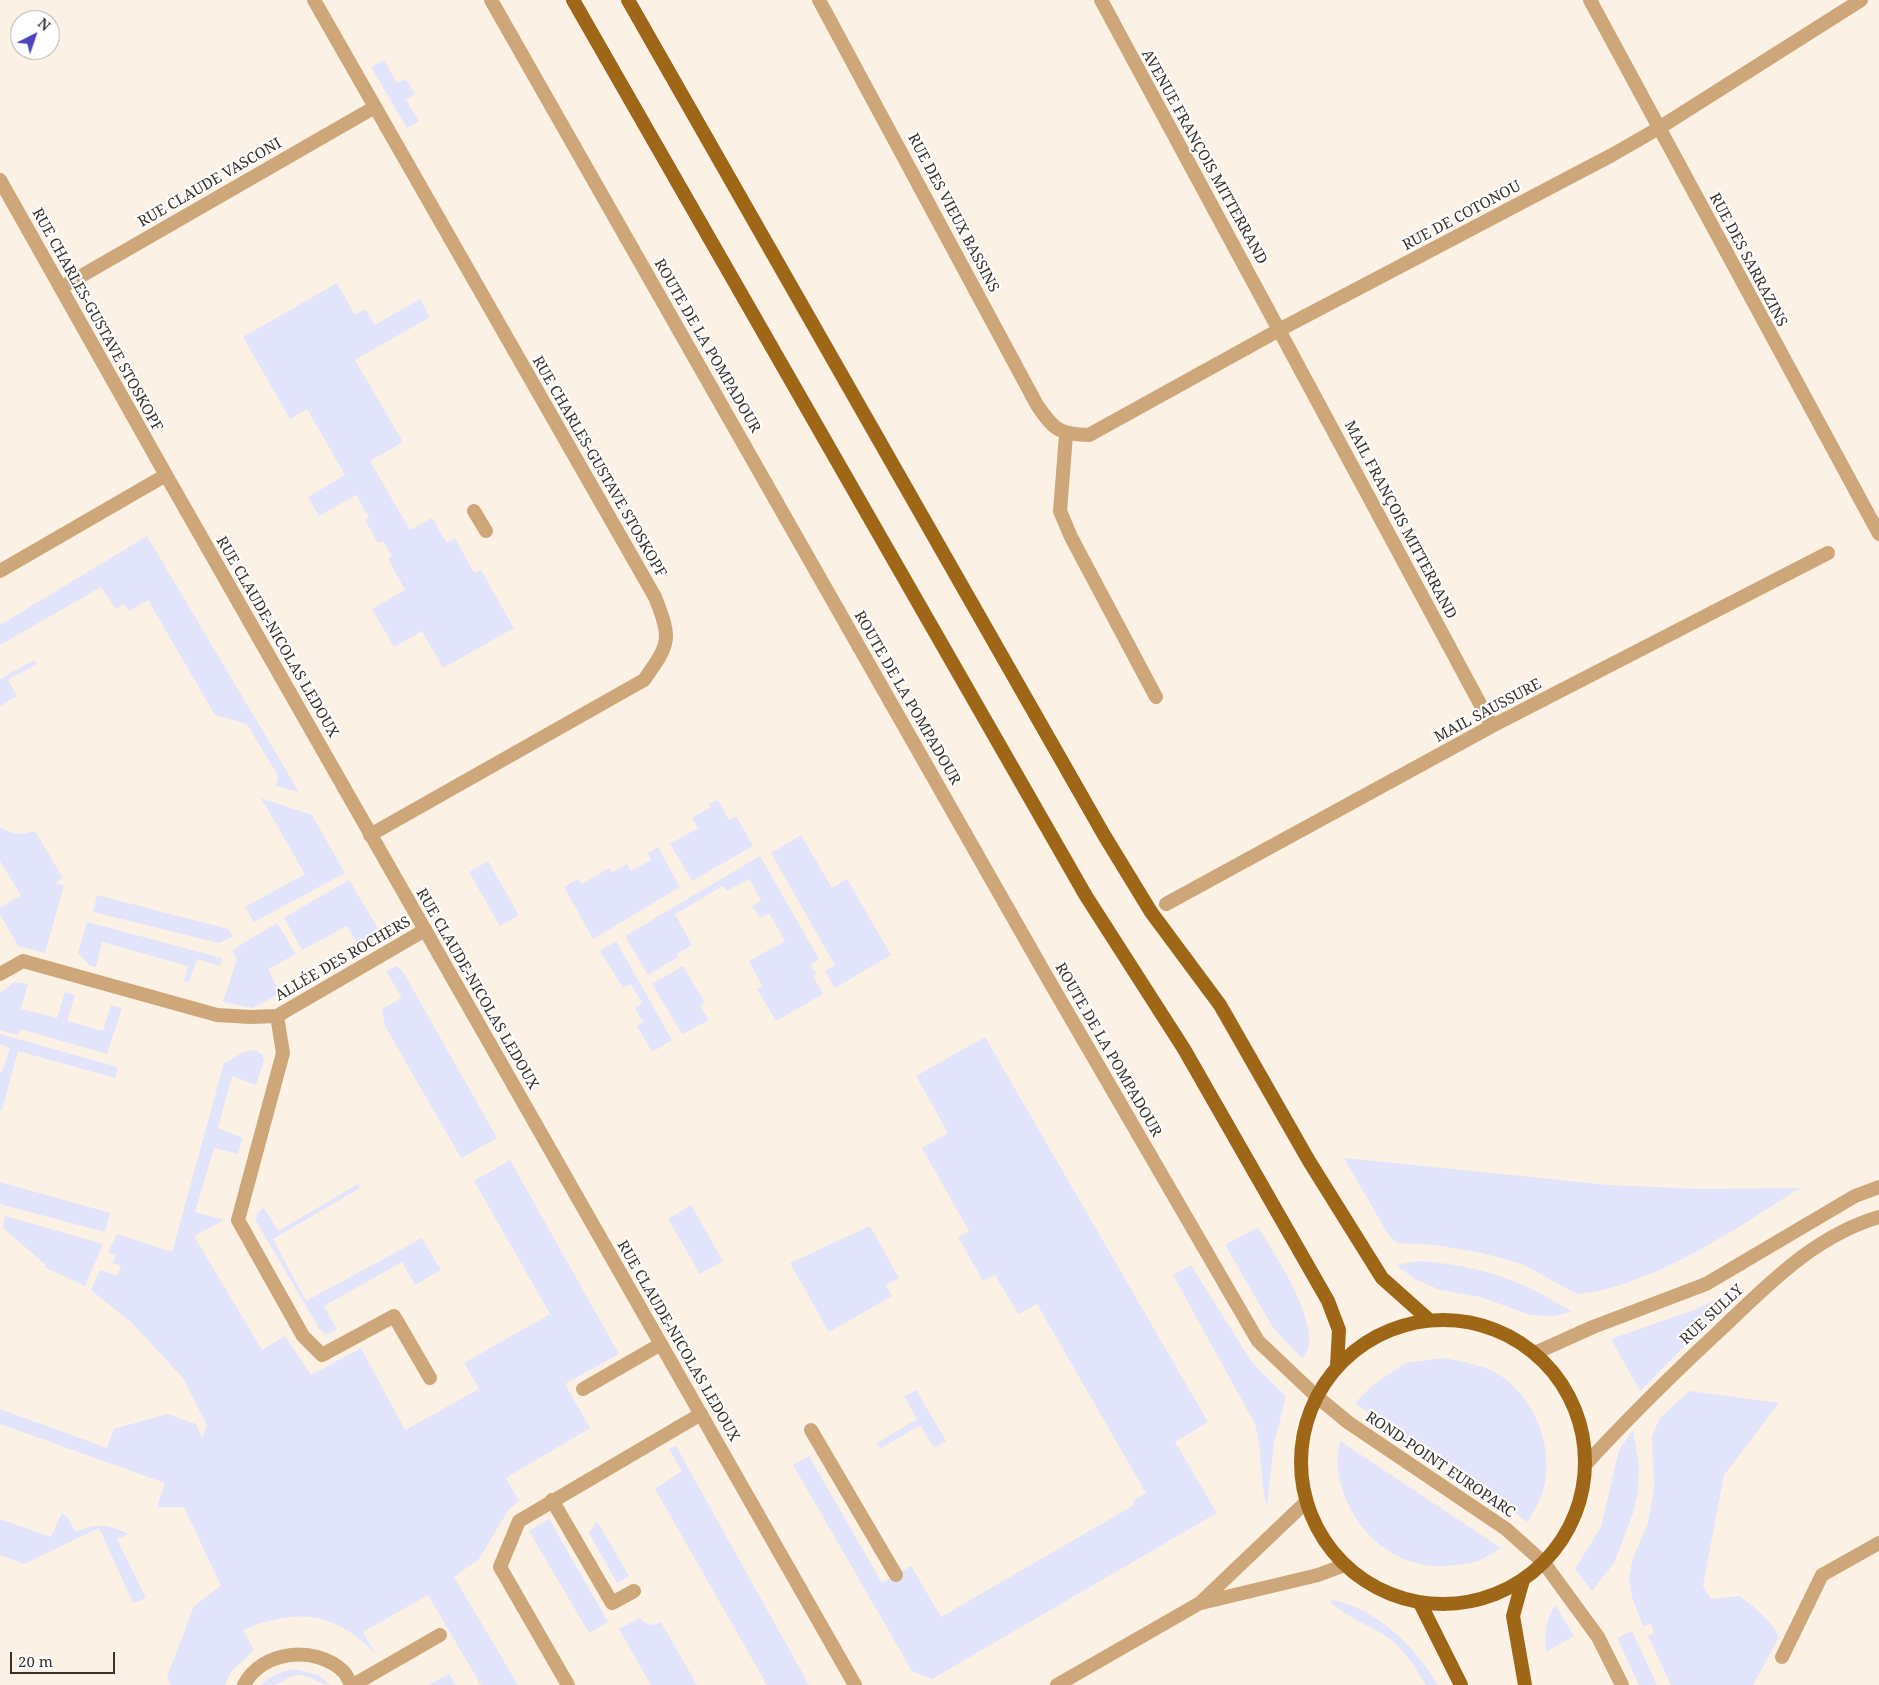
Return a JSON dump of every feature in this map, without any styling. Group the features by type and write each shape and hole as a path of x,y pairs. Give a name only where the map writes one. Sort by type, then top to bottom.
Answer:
{"main road":[{"path":"573,0 1092,905 1184,1049 1328,1301 1339,1330 1336,1366"},
{"path":"628,0 1104,835 1152,912 1220,1005 1309,1161 1382,1278 1428,1320"},
{"path":"1447,1319 1477,1323 1509,1335 1535,1353 1554,1372 1571,1398 1582,1430 1586,1464 1583,1491 1573,1522 1556,1550 1544,1563 1523,1580 1483,1599 1449,1605 1420,1603 1374,1586 1345,1565 1319,1531 1306,1502 1301,1473 1301,1447 1306,1422 1316,1396 1336,1366 1360,1345 1388,1330 1428,1320 1447,1319"},
{"path":"1523,1580 1513,1616 1525,1685"},
{"path":"1420,1603 1461,1685"}],"street":[{"name":"RUE CHARLES-GUSTAVE STOSKOPF","path":"314,0 655,597 667,627 664,652 644,680 370,835"},
{"name":"ROUTE DE LA POMPADOUR","path":"491,0 1054,988 1253,1333 1258,1341 1316,1396"},
{"name":"RUE DES VIEUX BASSINS","path":"820,0 1037,404 1048,422 1066,434"},
{"name":"AVENUE FRANÇOIS MITTERRAND","path":"1101,0 1279,330"},
{"name":"RUE DES SARRAZINS","path":"1590,0 1879,534"},
{"name":"RUE DE COTONOU","path":"1066,434 1089,435 1279,330 1558,184 1659,128 1861,0"},
{"name":"RUE CLAUDE VASCONI","path":"62,287 375,107"},
{"name":"RUE CHARLES-GUSTAVE STOSKOPF","path":"0,180 62,287 166,476"},
{"name":"MAIL FRANÇOIS MITTERRAND","path":"1279,330 1492,726"},
{"path":"1066,434 1060,511 1071,537 1156,697"},
{"path":"0,571 166,476"},
{"name":"RUE CLAUDE-NICOLAS LEDOUX","path":"166,476 854,1685"},
{"path":"474,511 486,531"},
{"name":"MAIL SAUSSURE","path":"1166,904 1492,726 1828,553"},
{"name":"ALLÉE DES ROCHERS","path":"0,974 23,961 217,1015 250,1018 277,1016 425,930"},
{"path":"277,1016 283,1053 238,1220 303,1336 322,1354 394,1316 430,1378"},
{"name":"RUE SULLY","path":"1535,1353 1593,1327 1706,1284 1856,1196 1879,1187"},
{"name":"RUE SULLY","path":"1586,1464 1637,1408 1793,1262 1833,1235 1879,1217"},
{"path":"583,1389 661,1344"},
{"name":"ROND-POINT EUROPARC","path":"1316,1396 1349,1423 1506,1530 1544,1563 1598,1637 1622,1685"},
{"path":"568,1685 500,1567 519,1521 701,1414"},
{"path":"811,1430 896,1575"},
{"path":"552,1500 612,1602 634,1591"},
{"path":"1057,1685 1200,1603 1306,1502"},
{"path":"1782,1657 1822,1575 1879,1543"},
{"path":"1200,1603 1318,1575 1345,1565"},
{"path":"244,1685 263,1662 290,1654 316,1656 343,1672 352,1685 440,1635"}],"shaded area":[{"path":"384,60 397,83 406,79 415,94 406,100 419,121 407,128 371,67"},
{"path":"337,283 355,315 365,309 375,325 420,299 430,317 355,360 403,442 370,461 410,530 432,518 447,543 455,538 474,573 481,570 514,628 443,668 422,631 394,647 372,609 405,590 388,559 392,556 383,541 378,543 365,520 369,518 356,495 319,516 308,497 345,475 307,409 290,419 243,337"},
{"path":"147,536 299,792 276,786 278,776 247,724 215,715 148,600 129,611 124,604 116,609 101,587 0,645 0,625"},
{"path":"34,660 37,664 8,680 17,696 0,706 0,679"},
{"path":"261,798 312,815 345,873 254,922 245,907 305,874"},
{"path":"718,800 729,820 736,816 753,846 692,881 670,844 698,828 692,818 711,807 709,804"},
{"path":"0,827 17,834 35,831 63,878 55,883 64,885 45,953 18,946 0,914 0,908 21,895 0,861"},
{"path":"801,835 832,888 847,879 891,955 835,988 825,971 835,965 771,853"},
{"path":"658,847 680,887 593,939 564,887 578,879 582,884 609,868 612,872 627,864 631,871 651,860 648,853"},
{"path":"760,856 819,959 811,965 816,974 813,976 823,994 776,1021 757,989 762,986 749,961 785,941 769,913 760,918 752,906 761,900 749,879 727,891 723,886 675,914 692,945 677,954 678,957 648,975 625,936"},
{"path":"488,861 519,915 500,926 469,872"},
{"path":"349,880 382,935 360,948 347,926 302,950 284,918"},
{"path":"97,895 228,929 233,936 219,943 93,912"},
{"path":"87,922 222,958 220,966 197,959 189,982 184,981 188,966 102,942 96,967 89,965 78,953"},
{"path":"277,923 296,954 268,969 280,994 252,1008 223,1002 237,959 232,950"},
{"path":"616,941 672,1040 652,1052 637,1026 643,1022 635,1008 642,1003 631,984 623,988 600,951"},
{"path":"396,966 402,970 497,1138 461,1158 385,1026 382,1009 402,998 386,971"},
{"path":"683,966 705,1003 700,1006 709,1020 682,1034 652,984"},
{"path":"14,982 28,984 21,1009 57,1018 65,992 75,995 67,1021 103,1031 111,1005 122,1008 107,1054 21,1029 18,1035 0,1030 0,993"},
{"path":"0,1034 118,1067 115,1078 18,1051 2,1110 0,1109 0,1072 2,1072 10,1048 0,1044"},
{"path":"985,1037 1208,1422 1175,1442 1217,1513 932,1679 912,1671 793,1465 809,1456 882,1583 911,1566 941,1617 1134,1505 1133,1501 1146,1493 1037,1304 1018,1314 995,1275 983,1281 958,1237 969,1231 922,1148 948,1133 916,1076"},
{"path":"254,1050 262,1054 264,1060 256,1085 232,1076 218,1128 243,1138 238,1154 214,1148 195,1212 224,1220 194,1236 262,1350 285,1336 311,1375 361,1348 405,1430 479,1389 464,1363 550,1314 474,1181 510,1160 619,1354 565,1384 590,1428 506,1478 519,1501 509,1509 479,1559 454,1577 518,1685 481,1685 428,1595 363,1632 375,1654 345,1629 330,1622 314,1618 280,1618 243,1630 254,1650 231,1672 225,1685 171,1685 167,1677 194,1606 221,1586 184,1507 157,1507 165,1483 0,1424 0,1409 107,1448 114,1429 167,1414 196,1424 202,1439 207,1425 183,1378 132,1323 91,1290 100,1270 117,1276 121,1266 112,1263 116,1256 108,1252 117,1234 172,1252 224,1063 244,1052"},
{"path":"1344,1158 1609,1185 1698,1189 1800,1188 1722,1237 1664,1268 1605,1289 1577,1294 1522,1264 1482,1253 1436,1245 1397,1243 1388,1234"},
{"path":"0,1182 110,1213 105,1232 0,1204"},
{"path":"358,1184 360,1188 273,1239 306,1301 422,1238 441,1270 415,1285 402,1262 324,1306 337,1329 326,1335 319,1328 256,1221 257,1213 264,1208 278,1231"},
{"path":"691,1205 723,1261 700,1274 668,1219"},
{"path":"5,1216 103,1244 85,1286 44,1267 46,1265 3,1228"},
{"path":"870,1226 899,1278 886,1285 892,1296 829,1332 790,1263"},
{"path":"1258,1227 1285,1272 1304,1312 1308,1331 1308,1346 1302,1358 1274,1329 1225,1245"},
{"path":"1419,1261 1462,1266 1499,1276 1535,1291 1572,1312 1554,1316 1530,1315 1481,1297 1440,1290 1415,1279 1396,1265"},
{"path":"1191,1265 1251,1361 1286,1397 1274,1443 1267,1507 1255,1424 1173,1275"},
{"path":"1743,1287 1640,1391 1611,1339 1694,1310"},
{"path":"1443,1358 1475,1365 1490,1370 1504,1378 1516,1388 1534,1413 1544,1442 1546,1472 1541,1496 1528,1522 1355,1403 1374,1384 1406,1363"},
{"path":"916,1390 946,1441 934,1448 920,1425 880,1449 877,1443 917,1419 904,1396"},
{"path":"1689,1391 1779,1403 1724,1475 1703,1586 1711,1599 1740,1596 1767,1620 1779,1637 1753,1685 1671,1685 1648,1636 1654,1633 1651,1624 1643,1626 1632,1597 1629,1577 1633,1558 1648,1523 1654,1487 1652,1436 1660,1418"},
{"path":"1633,1430 1639,1466 1638,1491 1633,1513 1614,1563 1592,1591 1575,1569 1601,1527 1619,1450"},
{"path":"1340,1441 1501,1548 1478,1561 1433,1566 1413,1562 1394,1554 1377,1543 1363,1528 1343,1492 1337,1460"},
{"path":"676,1446 809,1685 767,1685 655,1489 682,1471 669,1449"},
{"path":"62,1513 68,1518 75,1532 90,1527 102,1526 129,1534 117,1539 146,1598 133,1603 99,1528 24,1564 0,1555 0,1519 51,1537"},
{"path":"549,1519 608,1622 589,1633 529,1531"},
{"path":"597,1521 629,1576 617,1583 589,1533"},
{"path":"1334,1600 1351,1605 1367,1613 1394,1632 1418,1657 1438,1685 1426,1685 1409,1659 1392,1641 1342,1612 1329,1601"},
{"path":"1555,1605 1574,1636 1546,1652 1546,1628"},
{"path":"640,1618 649,1624 661,1622 697,1685 651,1685 619,1629"},
{"path":"1632,1631 1657,1685 1639,1685 1617,1638"},
{"path":"295,1669 319,1675 330,1685 300,1675 292,1676 273,1685 261,1685 276,1674"},
{"path":"449,1674 456,1685 428,1685"}]}
